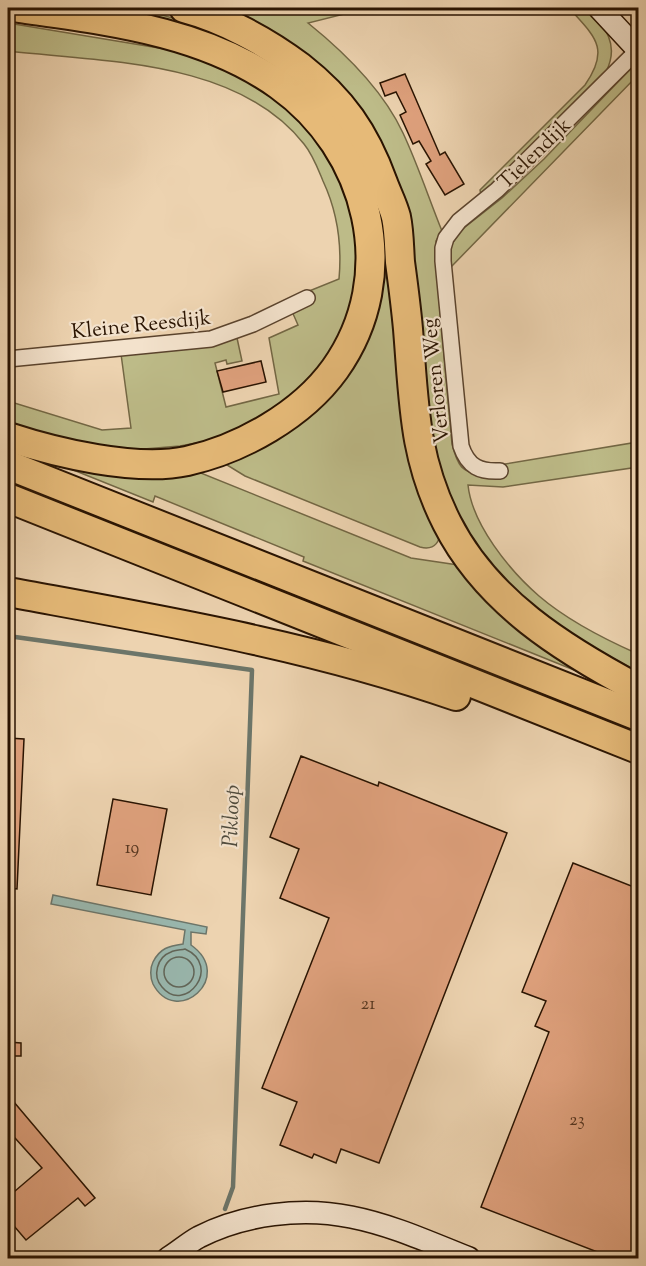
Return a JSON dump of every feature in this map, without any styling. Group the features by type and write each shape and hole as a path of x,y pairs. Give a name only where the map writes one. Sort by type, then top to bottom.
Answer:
{"highway":[{"path":"8,437 98,459 141,464 184,461 227,450 290,413 336,368 348,346 363,308 370,267 368,224 362,199 344,155 306,106 279,85 232,57 180,37 143,28 19,8"},
{"path":"184,8 243,32 294,62 321,83 339,101 357,126 371,151 395,216 417,431 427,473 448,524 480,573 539,629 587,661 639,689"},
{"path":"8,465 639,716"},
{"path":"8,498 639,749"},
{"path":"8,592 214,629 369,668 430,686 535,723 559,728 588,729"}],"street":[{"name":"Tielendijk","path":"443,261 446,238 459,221 497,190 639,50 599,8"},
{"name":"Verloren Weg","path":"443,261 461,446 464,456 478,469 500,471"},
{"name":"Kleine Reesdijk","path":"8,359 211,339 231,334 307,298"},
{"path":"168,1258 197,1238 231,1224 265,1216 307,1211 352,1217 407,1234 469,1258"}],"shaded area":[{"path":"121,7 159,14 195,25 247,46 262,54 316,93 353,138 375,186 388,238 403,409 414,468 440,531 436,544 430,548 420,547 245,476 227,465 226,461 252,453 270,443 318,405 344,373 363,339 374,303 378,265 376,228 367,190 352,154 331,119 316,101 297,85 267,65 219,40 178,27 93,8"},
{"path":"222,8 368,8 308,23 362,73 395,117 442,231 436,241 438,287 452,444 459,463 470,473 484,477 499,465 638,442 638,467 503,487 468,485 477,515 504,560 539,596 574,621 638,654 638,672 567,633 528,607 496,573 460,525 441,481 362,111 333,77 317,63 262,27"},
{"path":"569,8 587,8 605,29 611,44 610,62 606,72 546,134 481,195 480,190 585,85 593,72 598,52 596,43 586,27"},
{"path":"8,23 171,50 209,61 257,84 307,122 348,182 360,283 341,336 313,377 279,408 218,439 180,446 132,450 95,447 8,426 8,401 102,430 131,428 121,354 193,348 237,338 242,361 227,364 226,360 215,363 226,407 279,394 269,338 298,325 287,300 339,279 340,267 335,216 328,192 313,157 304,144 276,116 244,96 207,81 168,70 86,58 8,51"},
{"path":"638,61 638,75 451,267 450,247 460,231 502,198 544,159"},
{"path":"51,461 186,467 411,558 458,565 589,676 303,561 304,557 155,496 153,502"},
{"path":"8,478 638,729 638,737 8,486"}],"water":[{"path":"53,895 207,927 206,934 191,932 191,945 203,958 207,971 205,983 198,993 187,999 175,1001 163,996 153,984 151,970 156,957 165,948 183,944 185,930 51,904"}],"building":[{"path":"405,74 440,155 445,152 464,184 445,195 426,164 431,161 419,141 413,144 400,115 406,112 396,92 385,96 380,83"},
{"path":"261,361 266,382 223,392 217,371"},
{"path":"8,738 24,739 17,889 8,888"},
{"path":"301,756 378,786 379,782 507,833 379,1163 341,1149 336,1163 314,1154 312,1158 280,1145 297,1102 262,1088 329,918 280,898 299,849 270,837"},
{"path":"113,799 167,809 151,895 97,885"},
{"path":"573,863 639,889 639,1258 613,1258 481,1207 549,1032 535,1026 546,1001 522,992"},
{"path":"8,1042 21,1043 21,1056 8,1056"},
{"path":"8,1095 95,1198 85,1206 78,1198 26,1240 8,1219 8,1197 42,1168 15,1138 8,1138"}],"waterway":[{"name":"Pikloop","path":"8,636 252,670 233,1187 225,1209"}]}
